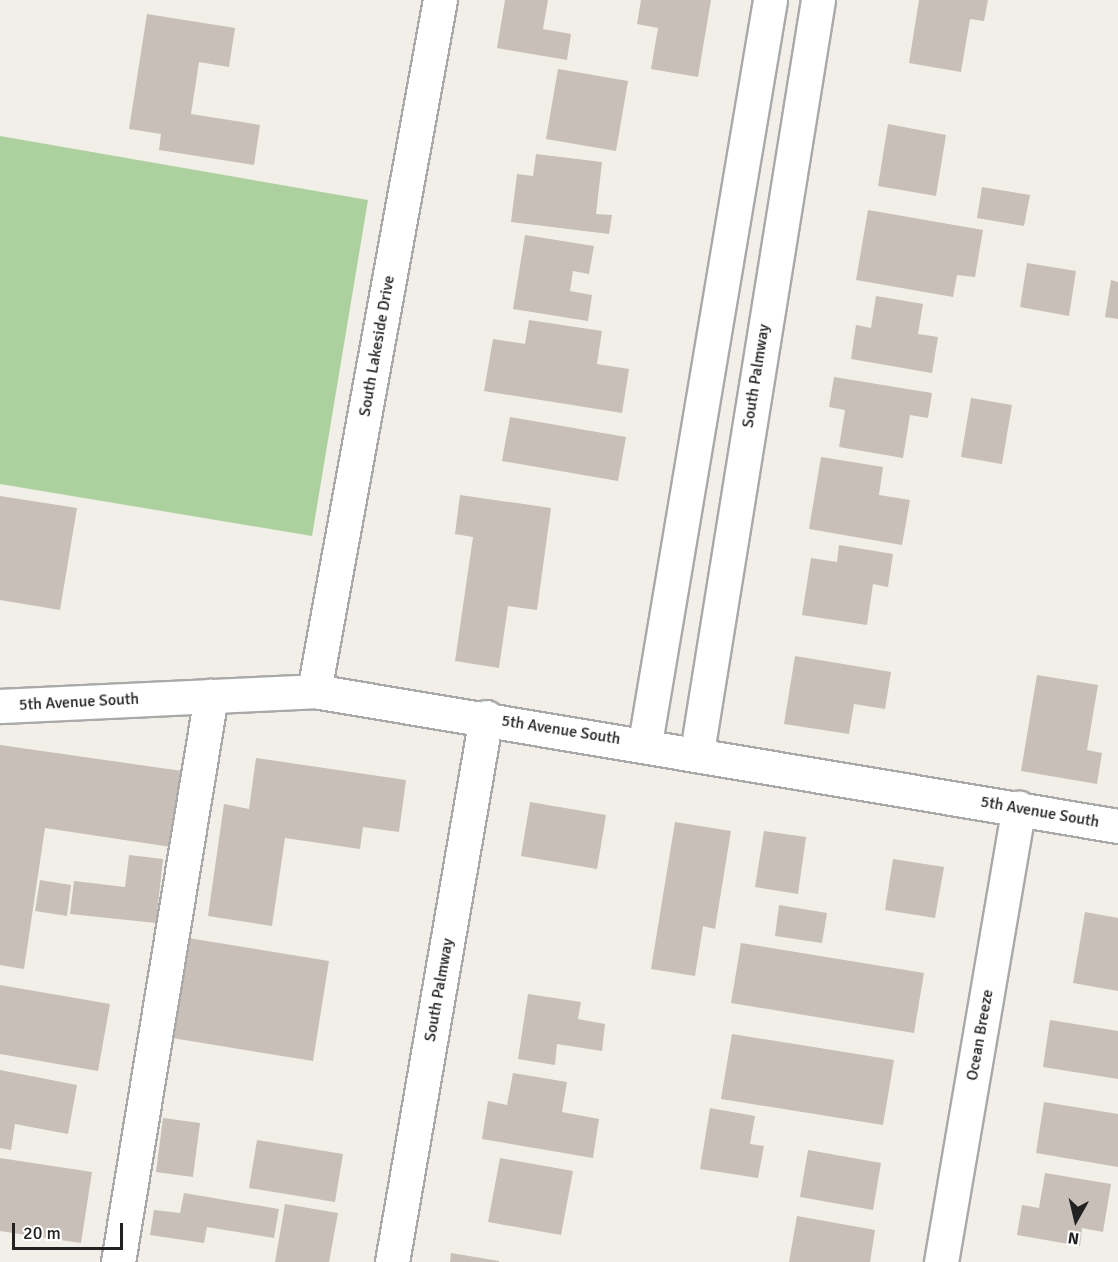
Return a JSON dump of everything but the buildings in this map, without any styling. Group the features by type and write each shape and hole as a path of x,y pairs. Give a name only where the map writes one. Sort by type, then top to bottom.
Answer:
{"street":[{"name":"South Lakeside Drive","path":"314,691 440,0"},
{"path":"645,743 770,0"},
{"name":"South Palmway","path":"697,752 818,0"},
{"name":"5th Avenue South","path":"0,706 314,691 645,743 1118,826"},
{"path":"118,1262 211,696"},
{"name":"South Palmway","path":"392,1262 486,717"},
{"name":"Ocean Breeze","path":"941,1262 1019,808"}],"green space":[{"path":"0,136 368,200 312,536 0,484"}]}
